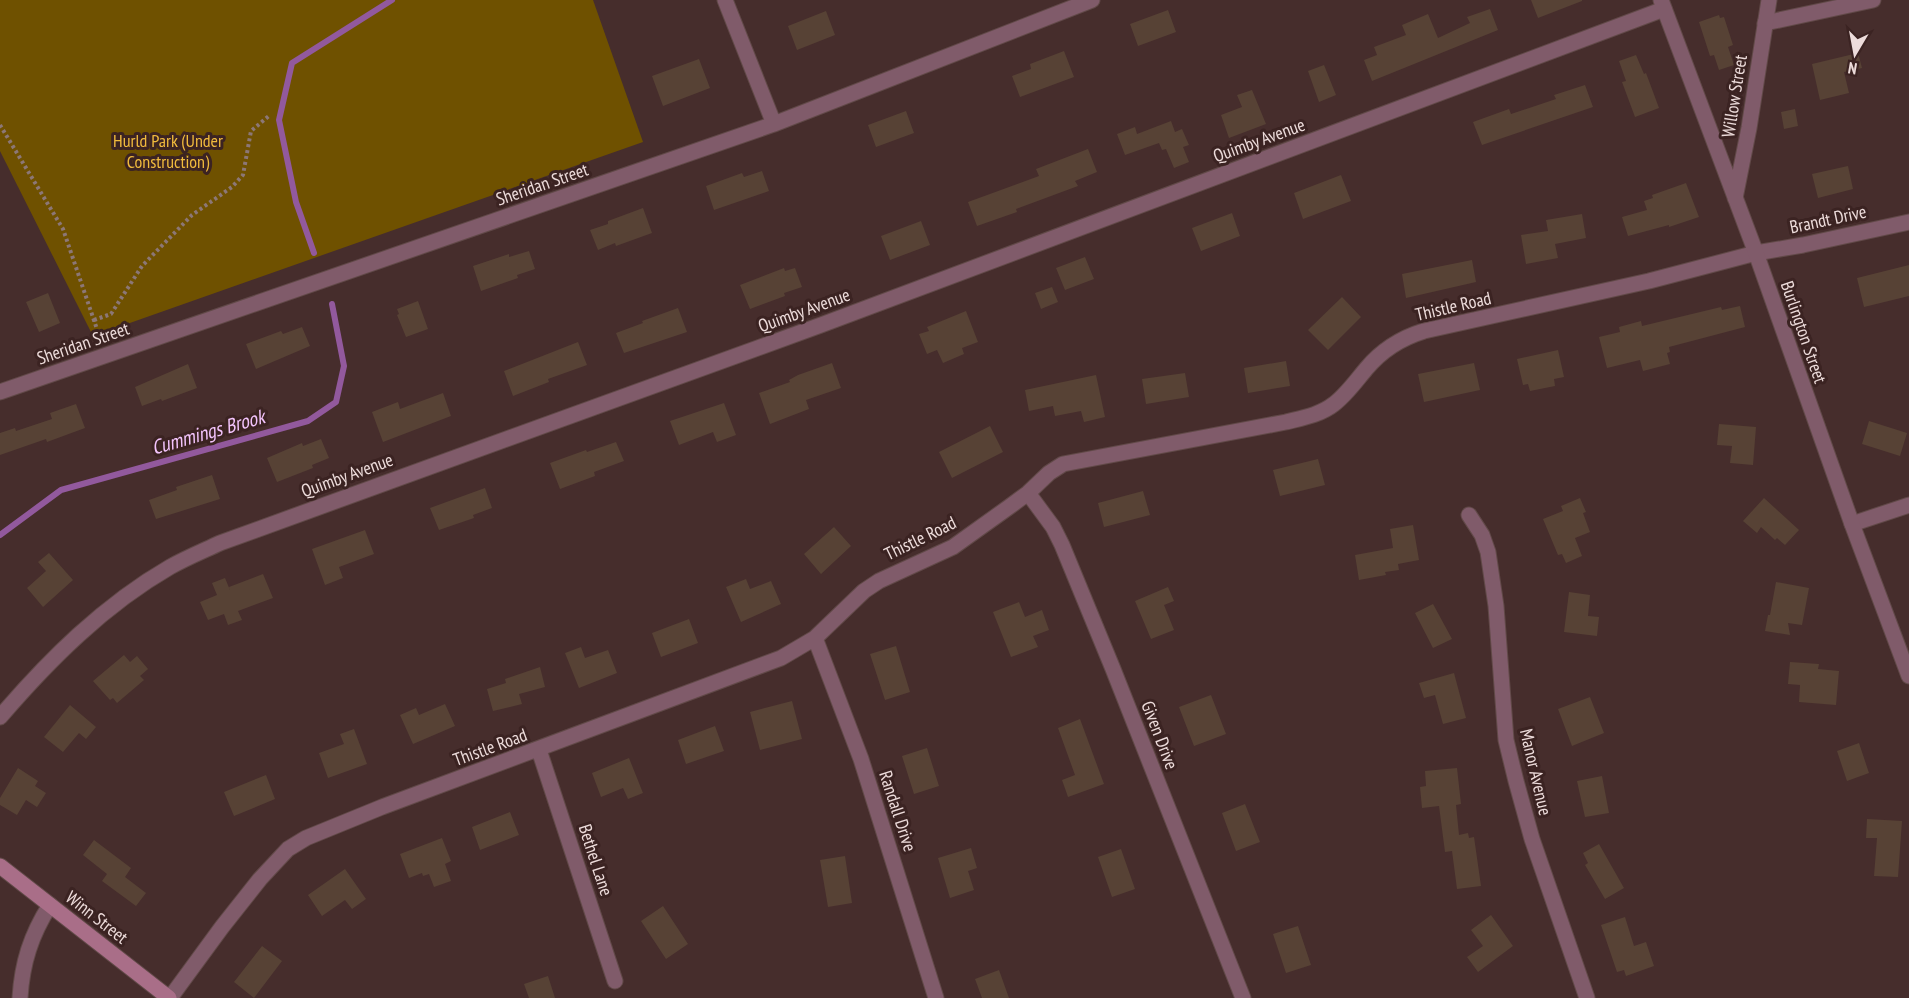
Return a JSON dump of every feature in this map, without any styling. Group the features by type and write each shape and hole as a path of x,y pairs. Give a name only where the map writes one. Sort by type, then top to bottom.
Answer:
{"main road":[{"name":"Winn Street","path":"0,866 170,998"}],"street":[{"path":"725,0 774,124"},
{"name":"Sheridan Street","path":"0,392 774,124 1092,0"},
{"name":"Willow Street","path":"1735,198 1749,128 1769,0"},
{"path":"1766,23 1873,0"},
{"name":"Burlington Street","path":"1663,5 1756,253 1852,524 1909,676"},
{"name":"Quimby Avenue","path":"0,717 49,662 102,615 135,589 170,567 220,543 821,325 1663,5"},
{"name":"Brandt Drive","path":"1756,253 1909,222"},
{"name":"Thistle Road","path":"170,998 274,862 288,849 306,838 791,653 814,638 864,591 879,581 953,547 1028,493 1049,473 1063,464 1286,422 1322,411 1338,401 1378,356 1416,333 1649,282 1756,253"},
{"name":"Given Drive","path":"1028,493 1053,527 1062,545 1243,998"},
{"path":"1852,524 1909,506"},
{"name":"Manor Avenue","path":"1469,515 1482,535 1488,552 1496,606 1506,740 1516,781 1532,839 1587,998"},
{"name":"Randall Drive","path":"814,638 861,759 936,998"},
{"name":"Bethel Lane","path":"539,750 615,981"},
{"path":"20,998 22,970 29,944 50,905"}],"path":[{"path":"94,320 111,314 142,266 192,215 232,187 243,175 251,131 270,115"},
{"path":"0,125 63,229 106,356"}],"green space":[{"name":"Hurld Park (Under Construction)","path":"0,0 593,0 643,142 93,336 0,151"}],"building":[{"path":"1531,0 1582,0 1582,1 1538,18"},
{"path":"1490,9 1498,30 1372,81 1364,60 1377,55 1374,47 1406,35 1402,25 1428,14 1438,38 1470,23 1467,17"},
{"path":"1168,10 1176,32 1138,46 1130,24"},
{"path":"826,11 835,35 797,50 788,26"},
{"path":"1719,15 1720,18 1724,17 1733,45 1728,47 1734,65 1719,70 1714,55 1710,56 1699,22"},
{"path":"1064,51 1074,77 1020,97 1012,76 1031,69 1030,64"},
{"path":"1858,53 1862,68 1844,72 1849,93 1820,100 1812,64"},
{"path":"1636,55 1644,74 1646,73 1659,108 1635,117 1622,82 1626,81 1619,61"},
{"path":"699,59 710,88 663,106 652,76"},
{"path":"1324,65 1336,95 1319,102 1308,71"},
{"path":"1585,85 1593,107 1482,145 1473,122 1509,109 1511,114 1556,99 1554,95"},
{"path":"1252,90 1266,124 1229,138 1221,115 1242,107 1237,95"},
{"path":"1795,109 1798,126 1784,129 1781,112"},
{"path":"906,111 914,133 876,147 868,125"},
{"path":"1171,121 1175,132 1182,129 1189,145 1183,147 1189,162 1174,168 1166,149 1162,150 1159,143 1125,155 1117,134 1135,127 1137,134"},
{"path":"1088,149 1097,172 1075,181 1078,186 977,226 968,202 1039,176 1036,169"},
{"path":"1848,166 1853,189 1818,198 1812,174"},
{"path":"762,171 769,191 714,210 706,186 742,173 744,177"},
{"path":"1341,175 1351,201 1303,219 1294,193"},
{"path":"1686,183 1699,217 1669,227 1669,225 1628,236 1622,217 1647,210 1644,201 1653,198 1652,195"},
{"path":"643,208 652,233 598,250 590,230"},
{"path":"1232,213 1240,236 1201,251 1192,228"},
{"path":"1582,214 1586,238 1555,244 1558,258 1526,264 1521,235 1548,231 1546,220"},
{"path":"921,221 930,245 890,260 881,236"},
{"path":"529,251 535,269 517,275 518,278 481,291 473,266 509,254 509,257"},
{"path":"1085,257 1094,279 1065,290 1056,268"},
{"path":"1472,260 1476,282 1406,298 1402,274"},
{"path":"1909,265 1909,296 1864,307 1857,278"},
{"path":"784,268 785,271 795,268 802,287 750,309 740,285"},
{"path":"1052,287 1058,302 1041,309 1035,293"},
{"path":"48,293 60,323 39,332 26,302"},
{"path":"1342,297 1361,317 1328,350 1308,330"},
{"path":"418,301 428,329 406,337 397,315 399,314 397,309"},
{"path":"1740,306 1745,327 1669,347 1670,352 1667,353 1670,364 1643,371 1640,360 1607,368 1599,337 1620,332 1619,327 1641,321 1642,326 1721,307 1722,310"},
{"path":"678,308 687,332 624,353 616,333"},
{"path":"966,311 978,342 962,348 964,354 943,363 937,350 927,354 919,334 929,331 927,327"},
{"path":"302,327 310,346 256,369 246,344 281,331 283,334"},
{"path":"578,342 587,365 548,379 549,382 513,396 504,371"},
{"path":"1558,350 1564,377 1554,379 1555,386 1530,391 1528,384 1523,385 1517,359"},
{"path":"1286,361 1290,386 1248,393 1244,368"},
{"path":"832,363 841,388 806,400 809,409 770,424 759,393 790,382 789,380 798,375"},
{"path":"1474,363 1480,390 1424,402 1418,374"},
{"path":"188,364 197,388 142,406 135,387"},
{"path":"1185,373 1189,397 1146,404 1142,379"},
{"path":"1096,375 1105,417 1084,422 1081,411 1055,416 1053,406 1029,411 1025,390"},
{"path":"443,393 451,416 383,442 372,412 398,402 400,409"},
{"path":"724,403 736,435 717,442 713,432 679,445 670,421"},
{"path":"76,404 85,428 47,442 46,439 0,455 0,433 15,428 16,431 52,419 50,413"},
{"path":"1869,421 1907,433 1900,456 1862,444"},
{"path":"1719,424 1756,427 1753,465 1730,463 1732,446 1717,445"},
{"path":"990,426 1003,452 952,478 939,452"},
{"path":"321,439 329,458 312,465 313,468 277,482 267,458 302,443 303,446"},
{"path":"616,442 624,461 594,472 595,476 560,489 550,463"},
{"path":"1318,459 1325,485 1280,496 1273,470"},
{"path":"212,475 220,499 156,519 149,500 177,490 176,487"},
{"path":"485,488 492,508 473,515 474,518 439,530 430,508"},
{"path":"1143,491 1150,515 1104,527 1098,503"},
{"path":"1580,498 1586,512 1583,513 1590,532 1575,538 1582,556 1566,563 1562,554 1558,555 1543,519 1563,511 1561,506"},
{"path":"1764,498 1799,530 1785,545 1777,538 1775,540 1761,527 1757,533 1743,521"},
{"path":"1413,525 1419,560 1398,564 1399,570 1385,572 1386,575 1359,580 1355,555 1393,548 1390,529"},
{"path":"834,527 851,546 821,574 804,554"},
{"path":"365,530 374,554 339,567 343,578 325,585 312,549"},
{"path":"49,553 73,580 43,607 27,588 46,571 38,562"},
{"path":"263,574 273,598 238,611 242,620 228,625 224,614 208,620 200,602 217,595 212,583 225,578 230,590 229,587"},
{"path":"746,579 750,589 771,581 781,604 741,622 726,587"},
{"path":"1776,582 1809,588 1802,625 1788,623 1790,635 1765,631"},
{"path":"1168,587 1174,601 1164,605 1174,630 1151,639 1135,601"},
{"path":"1569,592 1590,595 1588,616 1599,617 1597,636 1564,632"},
{"path":"1019,602 1025,617 1042,610 1049,630 1033,636 1038,647 1011,657 993,612"},
{"path":"1433,604 1452,639 1433,648 1415,613"},
{"path":"689,619 698,643 661,657 652,633"},
{"path":"896,646 910,692 885,700 870,654"},
{"path":"581,647 585,658 608,650 617,673 579,688 565,653"},
{"path":"124,655 130,662 137,656 148,669 140,676 144,680 117,703 113,698 110,700 93,681"},
{"path":"1790,662 1819,664 1818,669 1839,671 1836,705 1799,702 1800,685 1788,684"},
{"path":"540,667 545,687 519,694 522,704 493,711 487,689 506,683 505,679"},
{"path":"1454,673 1466,718 1443,724 1435,695 1424,698 1419,683"},
{"path":"1211,695 1226,734 1194,746 1179,707"},
{"path":"1590,697 1604,733 1572,746 1558,709"},
{"path":"792,701 802,739 760,750 750,712"},
{"path":"445,704 455,726 413,744 400,715 416,708 419,715"},
{"path":"70,705 96,727 86,739 79,733 63,752 44,737"},
{"path":"1080,719 1104,784 1068,797 1062,780 1075,775 1058,728"},
{"path":"715,726 724,751 686,764 678,740"},
{"path":"354,729 367,764 328,778 319,753 344,744 340,734"},
{"path":"1859,743 1869,773 1847,781 1837,751"},
{"path":"927,748 939,786 914,794 902,756"},
{"path":"629,758 643,793 628,799 623,788 601,797 592,773"},
{"path":"18,768 38,781 35,786 46,793 37,807 26,800 17,815 0,805 0,798"},
{"path":"1457,768 1461,804 1456,805 1459,835 1468,833 1469,838 1474,837 1481,886 1457,889 1452,851 1445,852 1439,806 1422,808 1420,787 1426,786 1425,771"},
{"path":"266,775 275,799 234,816 224,792"},
{"path":"1602,776 1609,813 1585,817 1577,781"},
{"path":"1245,804 1260,842 1236,851 1222,813"},
{"path":"510,812 519,835 480,850 472,827"},
{"path":"1867,819 1902,821 1898,877 1874,876 1877,838 1866,838"},
{"path":"442,838 451,861 445,864 451,881 434,887 429,874 423,876 422,873 409,878 400,854"},
{"path":"94,840 131,868 125,877 146,893 136,906 102,881 107,874 83,855"},
{"path":"1599,844 1624,888 1605,899 1585,865 1588,863 1583,853"},
{"path":"971,848 977,868 968,871 974,890 950,898 938,858"},
{"path":"1121,849 1135,889 1112,897 1098,857"},
{"path":"845,856 852,903 828,907 820,860"},
{"path":"345,869 366,899 352,909 345,900 322,916 308,895"},
{"path":"663,906 688,944 666,959 641,921"},
{"path":"1491,915 1513,946 1478,972 1467,957 1483,946 1471,930"},
{"path":"1625,917 1634,946 1646,942 1654,966 1626,976 1624,970 1617,972 1601,925"},
{"path":"1298,926 1311,965 1286,973 1273,934"},
{"path":"262,946 282,961 254,998 234,982"},
{"path":"999,970 1009,998 982,998 975,979"},
{"path":"548,976 555,998 529,998 524,984"}],"waterway":[{"name":"Cummings Brook","path":"314,253 296,202 279,120 292,63 392,0"},
{"name":"Cummings Brook","path":"0,535 61,490 308,421 336,402 344,366 332,304"}]}
